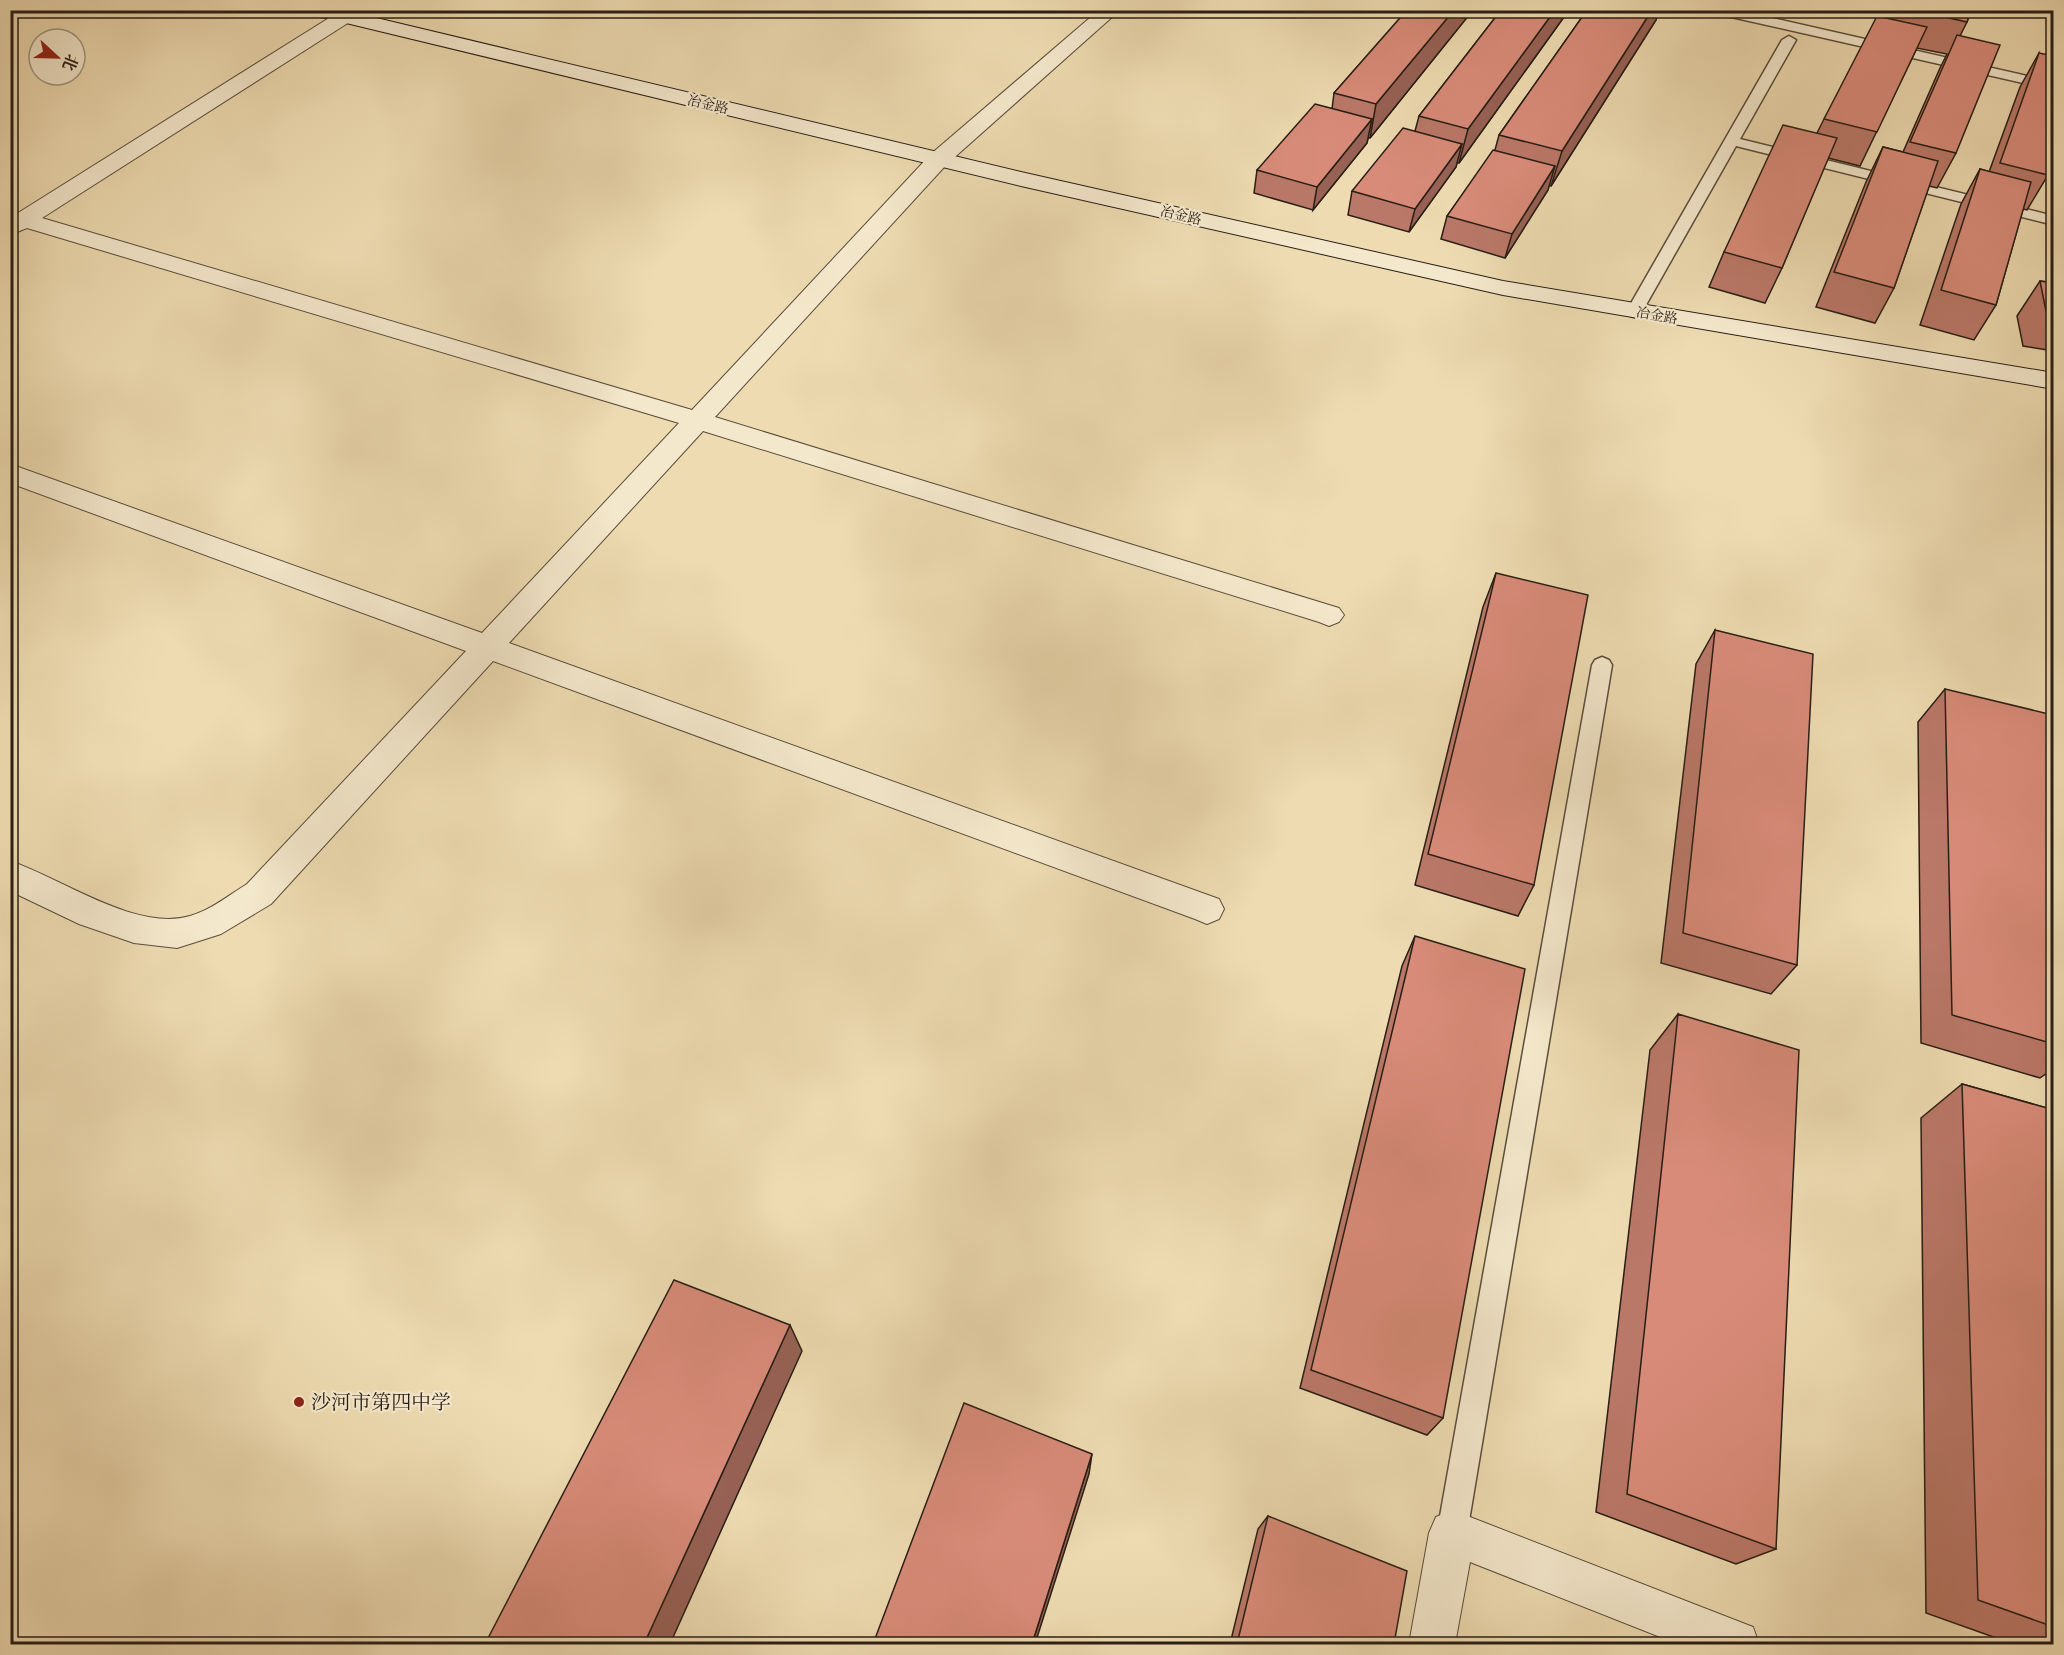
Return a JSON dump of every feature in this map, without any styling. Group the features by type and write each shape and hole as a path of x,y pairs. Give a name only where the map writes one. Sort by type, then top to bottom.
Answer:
{"street":[{"name":"冶金路","path":"317,10 939,159 1503,288 1634,312 2054,381"},
{"path":"10,875 128,928 179,933 222,919 259,894 939,159 1111,10"},
{"path":"17,224 344,17"},
{"path":"17,224 697,420 1329,615"},
{"path":"10,473 1207,909"},
{"path":"1432,1644 1452,1533 1736,1644"}],"lane":[{"path":"1718,10 2054,86"},
{"path":"1634,312 1789,40"},
{"path":"1732,141 2054,221"},
{"path":"1452,1533 1602,665"}],"building":[{"path":"1407,10 1454,10 1376,104 1334,93"},
{"path":"1501,10 1555,10 1468,129 1419,116"},
{"path":"1587,10 1652,10 1562,151 1499,135"},
{"path":"1914,10 1971,10 1967,22"},
{"path":"1877,16 1927,27 1877,132 1824,119"},
{"path":"1957,35 2000,45 1956,153 1910,142"},
{"path":"2039,53 2054,56 2054,158 2048,175 2000,163"},
{"path":"1315,104 1372,119 1317,187 1257,170"},
{"path":"1783,125 1837,138 1782,268 1724,252"},
{"path":"1403,128 1462,144 1415,209 1352,191"},
{"path":"1883,147 1938,161 1894,288 1834,272"},
{"path":"1493,150 1555,166 1512,234 1447,216"},
{"path":"1980,169 2031,182 1996,305 1941,290"},
{"path":"2040,281 2054,283 2054,312 2046,311"},
{"path":"1496,573 1588,595 1534,885 1428,854"},
{"path":"1715,630 1813,654 1797,965 1683,933"},
{"path":"1945,689 2049,714 2054,774 2054,1044 1952,1015"},
{"path":"1415,936 1525,969 1443,1418 1311,1370"},
{"path":"1678,1014 1799,1050 1776,1549 1627,1494"},
{"path":"1962,1084 2054,1110 2054,1627 1978,1600"},
{"path":"674,1280 790,1325 644,1644 485,1644"},
{"path":"964,1403 1092,1454 1032,1644 873,1644"},
{"path":"1268,1516 1407,1571 1394,1644 1237,1644"}],"place":[{"name":"沙河市第四中学","path":"299,1402"}]}
